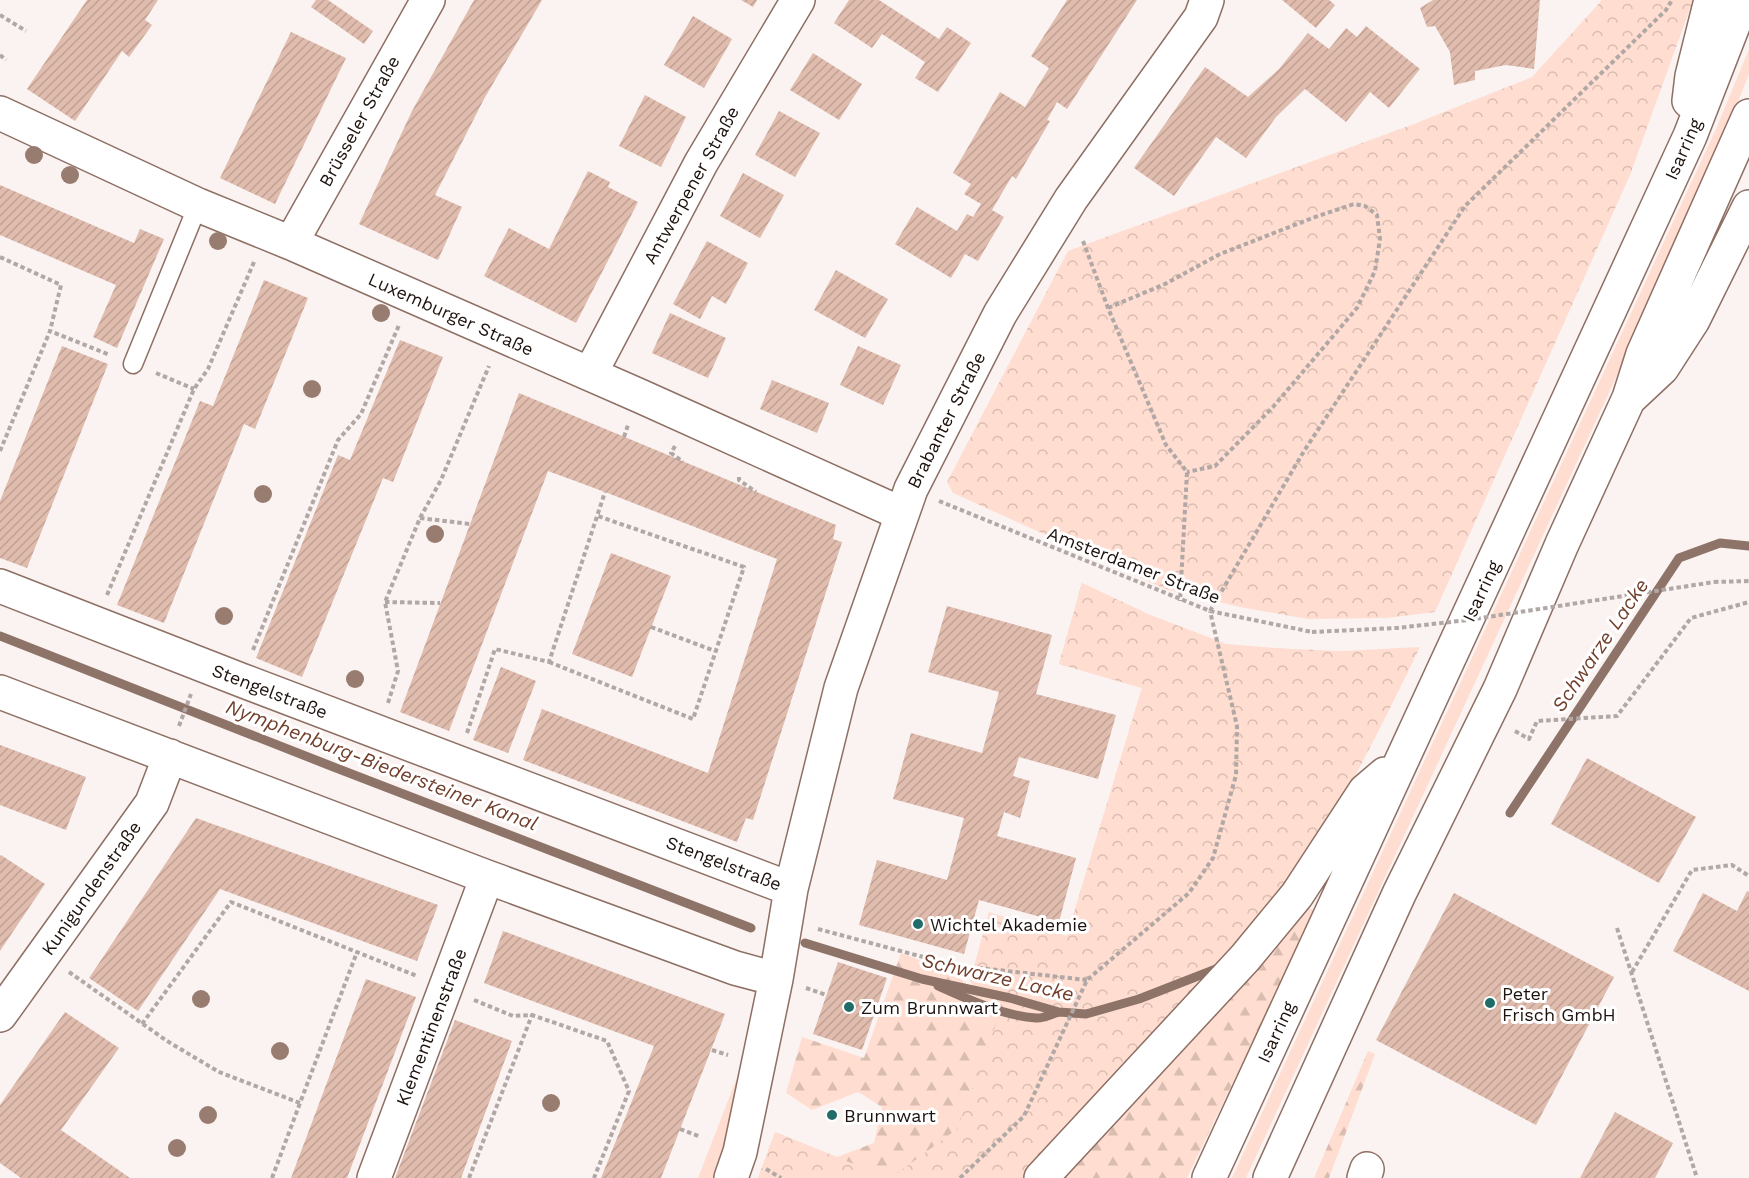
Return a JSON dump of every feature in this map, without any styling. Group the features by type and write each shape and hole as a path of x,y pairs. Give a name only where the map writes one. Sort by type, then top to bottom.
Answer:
{"main road":[{"name":"Brüsseler Straße","path":"278,239 428,0"},
{"name":"Antwerpener Straße","path":"590,374 701,164 798,0"},
{"name":"Brabanter Straße","path":"791,889 841,688 906,502 1000,314 1071,199 1201,17 1207,0"},
{"path":"1690,136 1689,110 1692,76 1711,0"},
{"name":"Isarring","path":"1209,1178 1690,136 1743,0"},
{"name":"Luxemburger Straße","path":"0,113 198,205 590,374 906,502"},
{"path":"1270,1178 1399,894 1500,689 1562,544 1629,398 1643,354 1749,116"},
{"path":"1629,398 1662,368 1693,320 1749,207"},
{"name":"Stengelstraße","path":"0,586 791,889 776,979 740,1152 731,1178"},
{"path":"0,692 174,742 488,877 735,968 776,979"},
{"name":"Kunigundenstraße","path":"0,1015 152,803 174,742"},
{"path":"1041,1178 1245,957 1297,896 1365,791 1400,761"},
{"name":"Klementinenstraße","path":"374,1178 488,877"}],"lane":[{"path":"133,364 198,205"}],"path":[{"path":"960,1178 1024,1116 1059,1036 1087,980 1189,893 1213,858 1236,775 1237,726 1210,612 1304,451 1465,206 1665,10 1672,0"},
{"path":"0,15 26,32"},
{"path":"0,55 6,60"},
{"path":"1071,199 1086,252 1166,445 1187,472 1180,601"},
{"path":"1108,308 1165,284 1220,254 1315,217 1354,204 1365,206 1377,215 1380,239 1375,271 1357,308 1273,407 1215,466 1187,472"},
{"path":"95,623 194,388 208,369 278,239"},
{"path":"0,257 61,285 50,331 0,451"},
{"path":"241,680 338,440 360,414 411,297"},
{"path":"50,331 194,388"},
{"path":"380,732 398,671 386,602 420,518 441,480 502,336"},
{"path":"549,662 605,492"},
{"name":"Amsterdamer Straße","path":"906,502 1210,612 1312,632 1398,628 1468,620 1714,582 1749,581"},
{"path":"457,762 495,649 549,662 693,719 744,567 598,516"},
{"path":"420,518 470,524"},
{"path":"386,602 440,603"},
{"path":"1509,728 1529,739 1538,721 1617,716 1691,618 1749,602"},
{"path":"651,627 716,651"},
{"path":"174,742 194,687"},
{"path":"1631,973 1692,870 1732,866 1749,876"},
{"path":"142,1024 231,902 513,1016 532,1015 607,1041 629,1090 594,1178"},
{"path":"786,922 953,965 1087,980"},
{"path":"1617,928 1697,1178"},
{"path":"272,1178 357,952"},
{"path":"44,954 167,1041 219,1072 300,1103"},
{"path":"469,1178 532,1015"},
{"path":"680,1130 701,1137"}],"green space":[{"path":"1602,0 1693,0 1630,175 1435,612 1386,618 1308,619 1240,607 1165,589 953,493 947,482 1068,251 1414,124 1532,77"},
{"path":"1749,49 1749,74 1710,171 1655,293 1246,1178 1232,1178 1716,129"},
{"path":"1082,583 1150,615 1226,644 1339,651 1026,1178 758,1178 775,1132 837,1157 874,1143 882,1107 858,1092 812,1110 786,1093 802,1037 864,1058 901,953 949,971 979,993 1066,974 1073,916 1142,688 1059,664"},
{"path":"1082,583 1150,615 1226,644 1326,652 1420,647 1340,803 1285,893 1026,1178 891,1178 957,1129 997,1021 970,981 989,912 1067,936 1142,688 1059,664"},
{"path":"1309,908 1314,914 1187,1178 1063,1178 1304,909"},
{"path":"1368,1051 1375,1054 1329,1178 1314,1178"},
{"path":"738,1075 745,1078 720,1178 698,1178"},
{"path":"775,1132 888,1178 758,1178"}],"building":[{"path":"87,0 158,0 145,20 152,25 129,57 122,51 75,121 27,89"},
{"path":"316,0 328,0 373,31 364,44 311,7"},
{"path":"474,0 542,0 484,99 435,195 462,207 438,260 359,224 412,111"},
{"path":"741,0 757,0 753,7"},
{"path":"849,0 879,0 939,39 947,27 971,43 938,92 915,78 925,62 882,34 872,48 834,23"},
{"path":"1067,0 1137,0 1067,109 1057,102 1047,120 1050,121 1016,179 1012,176 992,210 1004,217 978,261 965,254 951,278 895,244 917,207 957,231 967,214 973,217 981,204 964,194 971,184 953,173 1000,92 1025,107 1049,68 1031,56"},
{"path":"1282,0 1329,0 1335,5 1316,28"},
{"path":"1433,0 1540,0 1534,69 1506,65 1475,71 1475,80 1454,85 1450,52 1435,26 1427,27 1420,8"},
{"path":"693,16 732,39 704,88 664,65"},
{"path":"1366,26 1420,69 1389,108 1370,92 1346,122 1305,89 1276,117 1246,158 1216,137 1174,196 1134,168 1205,67 1248,97 1279,69 1308,33 1329,49 1346,28 1357,37"},
{"path":"291,32 346,58 275,204 220,178"},
{"path":"813,53 862,84 839,120 790,90"},
{"path":"645,95 686,117 661,167 619,146"},
{"path":"779,111 820,133 795,177 755,155"},
{"path":"588,171 610,182 608,187 638,202 576,323 484,276 509,228 549,249"},
{"path":"743,173 784,195 760,238 720,216"},
{"path":"0,185 134,243 140,229 164,239 117,348 93,337 116,285 0,235"},
{"path":"707,241 748,263 726,304 712,296 700,319 673,304"},
{"path":"836,270 888,299 865,338 814,310"},
{"path":"264,280 308,298 255,429 244,424 164,623 117,605 200,401 213,406"},
{"path":"670,313 726,338 708,378 652,353"},
{"path":"400,340 443,357 393,482 383,478 302,677 256,658 338,455 350,460"},
{"path":"62,346 108,364 27,568 0,558 0,501"},
{"path":"858,346 901,365 883,405 840,385"},
{"path":"772,380 829,403 817,433 760,409"},
{"path":"519,393 836,525 833,539 842,542 753,820 746,818 737,842 523,760 542,709 708,773 777,559 605,492 548,471 449,731 400,712"},
{"path":"611,553 671,576 632,677 572,654"},
{"path":"947,606 1052,635 1036,694 1116,715 1098,779 1019,757 1013,776 1030,781 1020,818 1004,812 997,836 1076,858 1059,922 979,900 964,954 859,925 877,860 947,880 964,818 893,799 911,733 982,753 999,692 928,672"},
{"path":"501,667 536,681 508,753 473,740"},
{"path":"0,745 86,777 66,830 0,805"},
{"path":"1587,758 1696,817 1659,883 1551,824"},
{"path":"196,818 438,905 417,961 220,889 138,1011 89,978"},
{"path":"0,856 45,884 0,951"},
{"path":"1747,891 1749,892 1749,991 1673,951 1703,893 1737,911"},
{"path":"1454,893 1614,977 1536,1125 1376,1040"},
{"path":"503,931 725,1014 661,1178 601,1178 654,1046 484,983"},
{"path":"838,962 887,978 862,1050 813,1034"},
{"path":"366,979 416,997 347,1178 291,1178"},
{"path":"65,1012 119,1048 61,1130 130,1178 21,1178 0,1163 0,1105"},
{"path":"455,1020 512,1041 461,1178 395,1178"},
{"path":"1615,1112 1673,1143 1655,1178 1580,1178"}],"waterway":[{"name":"Schwarze Lacke","path":"1510,813 1679,558 1720,543 1749,546"},
{"name":"Nymphenburg-Biedersteiner Kanal","path":"0,636 751,928"},
{"name":"Schwarze Lacke","path":"805,943 922,979 1010,998 1059,1012 1086,1014 1139,999 1216,969"},
{"path":"938,986 986,1006 1024,1017 1039,1018 1059,1012"}],"place":[{"name":"Wichtel Akademie","path":"918,924"},
{"name":"Peter Frisch GmbH","path":"1490,1003"},
{"name":"Zum Brunnwart","path":"849,1007"},
{"name":"Brunnwart","path":"832,1115"}]}
